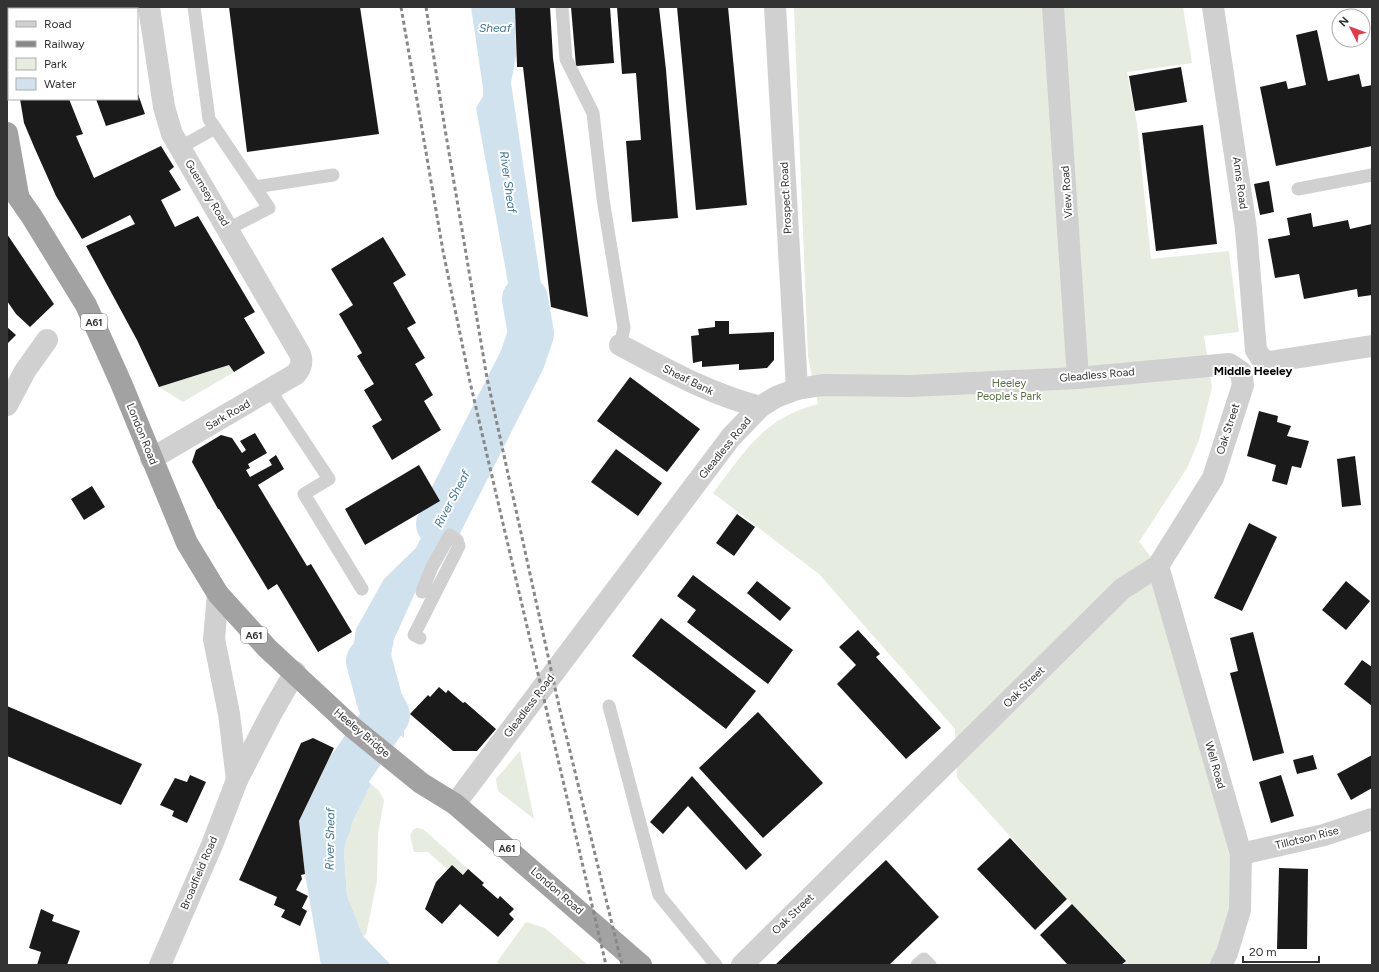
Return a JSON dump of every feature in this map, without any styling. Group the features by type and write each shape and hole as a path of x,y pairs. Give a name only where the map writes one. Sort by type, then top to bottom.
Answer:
{"highway":[{"name":"A61","path":"7,133 12,188"},
{"name":"London Road","path":"12,188 86,305 121,382 151,459 187,543 218,594 252,634 295,672"},
{"name":"Heeley Bridge","path":"295,672 329,706 394,761"},
{"name":"London Road","path":"394,761 421,782 455,804 642,965"}],"street":[{"name":"Prospect Road","path":"775,7 797,389"},
{"name":"View Road","path":"1053,7 1078,378"},
{"name":"Anns Road","path":"1213,7 1246,229 1256,350 1261,358 1269,362 1372,346"},
{"name":"Guernsey Road","path":"145,8 164,107 172,134 300,354 301,366"},
{"path":"7,405 25,371 47,340"},
{"name":"Sheaf Bank","path":"620,345 701,387 729,398 760,407"},
{"name":"Gleadless Road","path":"455,804 731,437 760,407 776,397 797,389 823,386 911,386 1078,378 1229,364 1241,372"},
{"name":"Sark Road","path":"151,459 296,374 301,366"},
{"name":"Oak Street","path":"742,965 1122,589 1158,566 1212,478 1243,385 1241,372"},
{"name":"Well Road","path":"1158,566 1241,854 1240,910 1227,961"},
{"name":"Broadfield Road","path":"218,594 214,638 229,714 237,780"},
{"name":"Broadfield Road","path":"160,965 212,845 237,780 271,714 295,672"},
{"name":"Tillotson Rise","path":"1241,854 1324,835 1372,819"}],"lane":[{"path":"194,7 209,119 269,208 228,229"},
{"path":"562,7 566,59 593,113 603,199 624,328 620,345"},
{"path":"179,148 215,128"},
{"path":"255,187 333,175"},
{"path":"1298,189 1372,175"},
{"path":"270,390 329,480 304,494 362,588"},
{"path":"420,638 414,635 459,546 457,540 450,535 432,567 422,592"},
{"path":"609,706 659,895 716,965"},
{"path":"917,965 924,959 930,965"}],"green space":[{"name":"Heeley People's Park","path":"794,7 1183,7 1192,63 1127,72 1137,124 1151,259 1229,251 1239,332 1204,336 1212,387 1199,440 1187,468 1139,542 1158,565 1243,854 1220,965 1121,965 1126,960 1072,904 957,778 955,729 819,574 713,493 757,438 782,418 818,404 808,357"},
{"path":"229,365 234,372 183,402 159,387"},
{"path":"520,751 534,819 498,791 496,779"},
{"path":"371,784 379,791 384,800 378,834 377,881 366,935 363,936 347,896 344,852 348,831"},
{"path":"417,828 423,829 468,869 463,875 452,865 447,869 428,852 414,852 410,835 413,830"},
{"path":"526,922 545,928 588,965 500,965 497,962"}],"water":[{"name":"Sheaf","path":"471,7 515,7 516,55 511,83 548,331 529,397 476,108 483,96 483,88"},
{"path":"465,448 472,486 430,560 394,639 390,661 390,696 404,718 404,738 370,709 352,656 356,629 384,579 416,548"},
{"path":"333,752 371,784 348,831 344,852 347,896 363,936 391,965 321,965 305,874 299,821"}],"building":[{"path":"229,7 360,7 379,134 247,152"},
{"path":"515,7 550,7 553,58 588,317 551,307 523,67 517,67"},
{"path":"571,7 610,7 614,63 576,66"},
{"path":"617,7 659,7 666,70 678,218 632,222 626,141 641,140 636,73 622,74"},
{"path":"677,7 728,7 747,205 696,210"},
{"path":"1317,30 1328,81 1359,74 1362,87 1372,85 1372,146 1276,166 1260,87 1286,81 1288,89 1306,85 1296,35"},
{"path":"1181,67 1187,102 1135,111 1129,76"},
{"path":"138,94 145,114 106,126 96,100 138,100"},
{"path":"20,100 69,100 83,134 76,136 94,178 161,146 174,167 169,171 181,190 161,200 175,227 198,216 255,312 244,318 265,353 234,372 229,365 159,387 137,340 86,246 135,224 130,215 82,239 56,196 24,123"},
{"path":"1203,125 1217,244 1156,251 1142,133"},
{"path":"1269,181 1274,212 1260,215 1254,184"},
{"path":"1311,213 1313,227 1348,220 1350,229 1372,224 1372,295 1358,297 1357,289 1304,299 1299,274 1275,278 1268,239 1290,235 1287,218"},
{"path":"7,234 54,304 30,327 16,314 7,301"},
{"path":"383,237 406,275 393,283 416,323 407,328 425,358 415,364 433,395 424,401 441,430 392,460 372,426 382,420 364,390 374,384 357,356 362,353 339,314 353,305 331,269"},
{"path":"715,321 729,321 729,334 774,332 774,360 767,368 739,370 739,364 702,367 702,361 693,363 691,336 699,335 698,329 715,327"},
{"path":"7,327 16,335 7,344"},
{"path":"630,377 700,429 667,472 597,421"},
{"path":"1259,411 1278,416 1277,422 1291,426 1287,436 1309,441 1301,468 1292,466 1287,485 1272,481 1276,465 1247,456"},
{"path":"255,433 267,453 248,464 250,468 246,470 250,477 272,465 269,460 276,455 284,469 258,485 307,566 311,564 352,632 318,652 277,584 268,590 218,509 192,462 196,450 221,435 232,438 242,453 246,450 240,441"},
{"path":"616,449 662,483 638,516 591,482"},
{"path":"1355,456 1361,505 1342,507 1337,459"},
{"path":"419,465 440,501 365,545 345,509"},
{"path":"92,486 105,507 84,520 71,499"},
{"path":"737,514 755,527 734,556 716,543"},
{"path":"1249,523 1277,537 1242,611 1214,598"},
{"path":"693,575 793,650 768,684 687,622 696,610 677,596"},
{"path":"757,581 791,608 780,621 747,593"},
{"path":"1346,581 1370,601 1346,630 1322,610"},
{"path":"661,618 756,691 726,729 632,656"},
{"path":"858,630 880,654 876,657 941,728 906,759 837,684 856,665 839,647"},
{"path":"1253,632 1284,753 1253,761 1230,673 1238,671 1230,638"},
{"path":"1362,660 1372,667 1372,706 1344,684"},
{"path":"439,687 446,693 448,690 463,703 465,702 496,729 477,751 453,751 410,714 428,695 430,697"},
{"path":"7,706 142,764 121,805 7,756"},
{"path":"758,712 823,783 763,838 699,768"},
{"path":"313,738 334,748 299,821 305,874 301,875 302,879 296,890 308,896 302,908 307,911 300,926 281,917 285,910 274,905 277,897 239,880 301,743"},
{"path":"1313,755 1317,769 1297,774 1293,760"},
{"path":"1372,755 1372,788 1351,800 1337,774"},
{"path":"190,775 206,782 187,823 172,816 174,811 160,805 175,778 187,782"},
{"path":"1281,775 1294,816 1271,823 1259,782"},
{"path":"692,776 762,855 746,870 688,806 663,834 650,822"},
{"path":"1010,838 1067,899 1035,930 977,869"},
{"path":"886,860 939,917 889,965 775,965"},
{"path":"452,865 463,875 468,869 484,883 482,885 498,899 500,896 514,909 509,914 514,919 498,937 460,904 442,924 425,909 436,882"},
{"path":"1279,868 1308,869 1307,949 1277,949"},
{"path":"1072,904 1126,961 1121,965 1068,965 1040,935"},
{"path":"41,909 54,915 52,921 80,931 67,965 37,965 41,952 29,948"}],"waterway":[{"name":"River Sheaf","path":"439,524 522,360 531,334 525,299"},
{"name":"River Sheaf","path":"328,825 331,800 334,792 387,715 380,702 369,661"}],"railway":[{"path":"401,7 443,251 470,382 606,965"},
{"path":"426,7 487,378 559,706 622,965"}],"district":[{"name":"Middle Heeley","path":"1253,371"}]}
